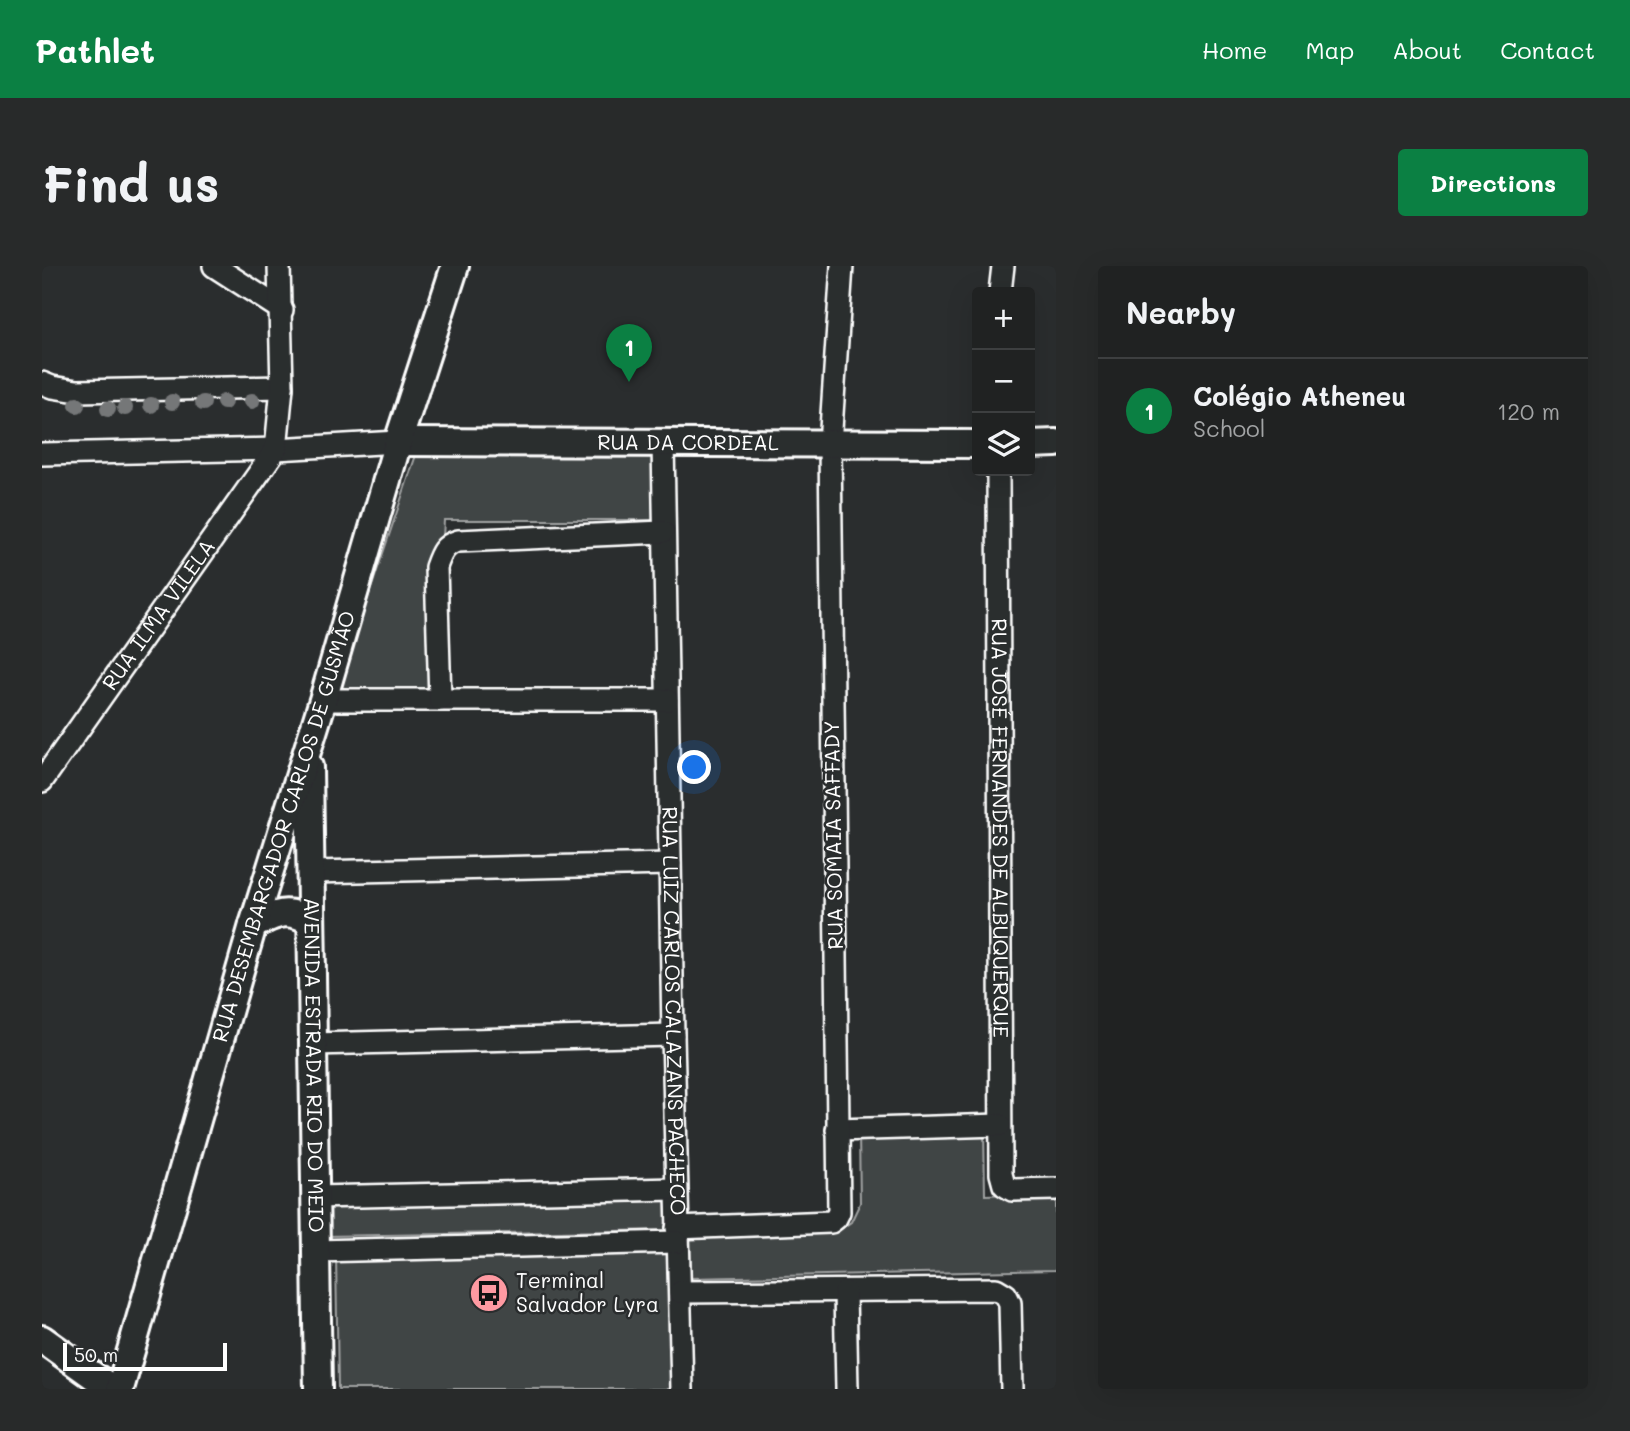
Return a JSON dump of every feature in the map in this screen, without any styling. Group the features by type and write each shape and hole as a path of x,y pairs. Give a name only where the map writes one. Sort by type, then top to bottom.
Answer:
{"street":[{"path":"214,266 282,310"},
{"path":"276,449 282,387 279,266"},
{"name":"RUA DESEMBARGADOR CARLOS DE GUSMÃO","path":"120,1389 253,925 323,700 398,442 455,266"},
{"name":"RUA SOMAIA SAFFADY","path":"677,1235 831,1222 839,1212 830,444 842,266"},
{"path":"1001,287 1003,266"},
{"path":"42,383 77,391 282,387"},
{"path":"42,454 276,449 398,442"},
{"name":"RUA DA CORDEAL","path":"398,442 972,444"},
{"name":"RUA LUIZ CARLOS CALAZANS PACHECO","path":"663,442 682,1389"},
{"path":"1035,444 1056,443"},
{"name":"RUA ILMA VILELA","path":"42,781 276,449"},
{"name":"RUA JOSÉ FERNANDES DE ALBUQUERQUE","path":"998,476 1002,1174 1004,1185 1012,1190 1056,1189"},
{"path":"440,700 436,567 448,544 458,541 663,533"},
{"path":"323,700 667,700"},
{"name":"AVENIDA ESTRADA RIO DO MEIO","path":"309,741 318,1389"},
{"path":"312,872 670,864"},
{"path":"253,925 285,912 311,921"},
{"path":"313,1044 673,1035"},
{"path":"837,1130 1000,1125"},
{"path":"315,1197 676,1189"},
{"path":"316,1251 677,1235"},
{"path":"680,1292 996,1289 1006,1295 1010,1303 1012,1389"},
{"path":"845,1292 847,1389"},
{"path":"42,1339 112,1389"}],"shaded area":[{"path":"655,445 655,520 444,520 439,610 430,694 337,690 418,449"},
{"path":"984,1128 985,1195 1056,1193 1056,1270 691,1278 690,1236 835,1233 851,1222 860,1203 859,1131"},
{"path":"670,1199 670,1230 324,1236 324,1205"},
{"path":"675,1250 676,1389 338,1389 336,1254"}],"place":[{"name":"Colégio Atheneu","path":"629,382"},
{"name":"Terminal Salvador Lyra","path":"489,1293"}]}
